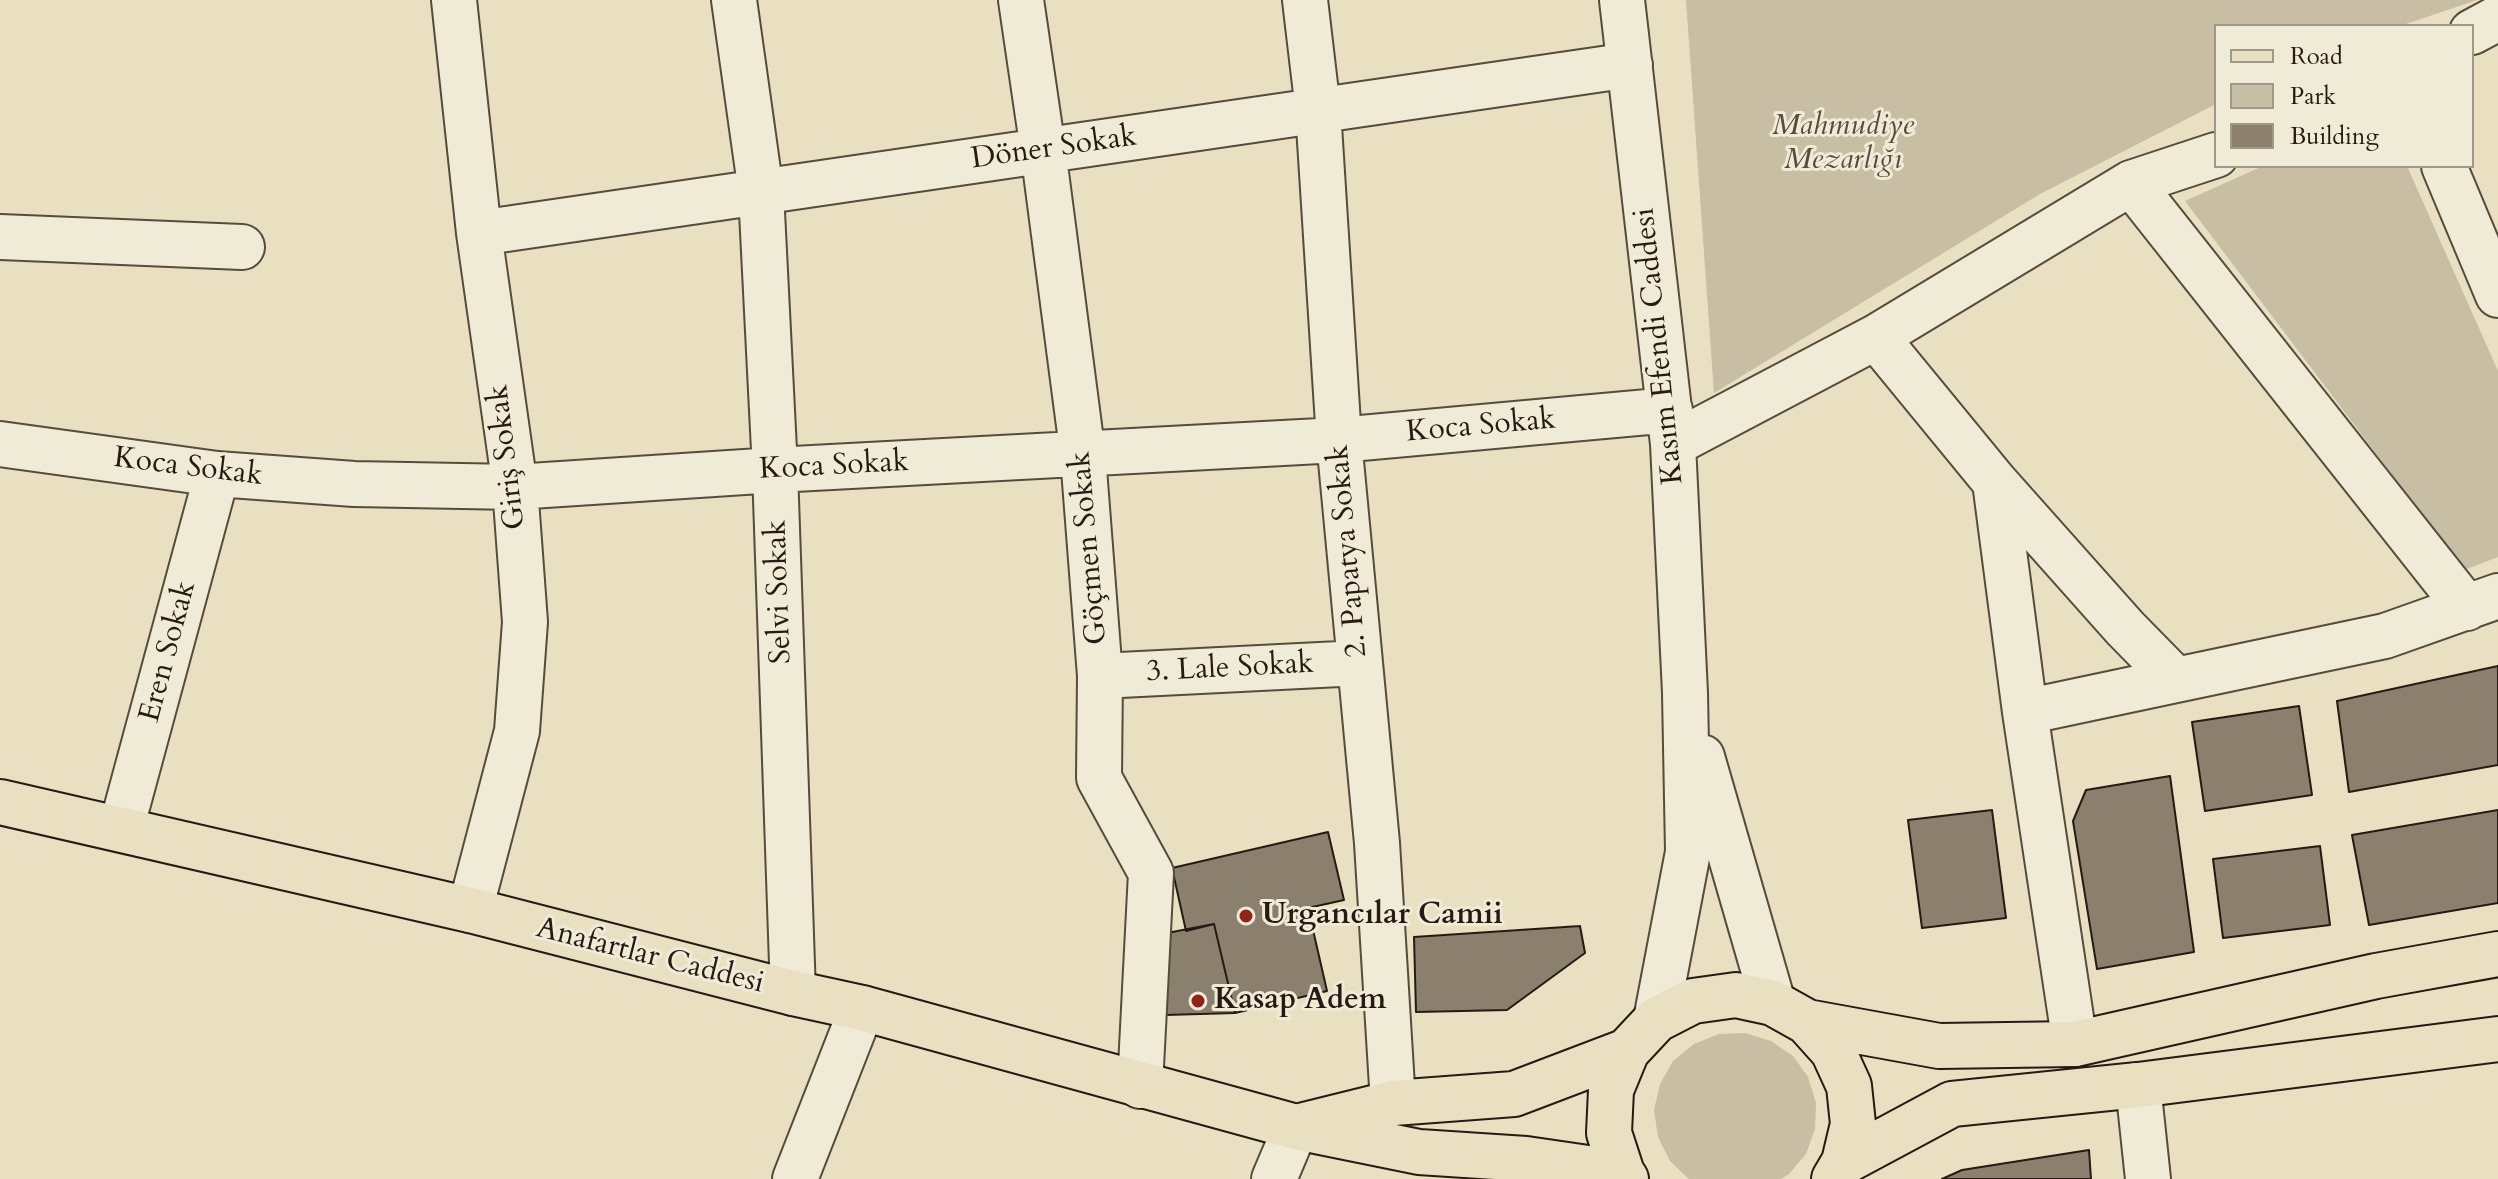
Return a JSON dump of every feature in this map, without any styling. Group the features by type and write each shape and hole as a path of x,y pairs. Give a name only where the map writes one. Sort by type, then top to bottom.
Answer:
{"main road":[{"name":"Anafartlar Caddesi","path":"0,802 470,910 862,1008 1296,1127 1521,1169 1624,1176"},
{"path":"1296,1127 1393,1103 1514,1094 1641,1036 1693,1001 1736,995 1790,1012 1939,1046 2075,1044 2376,976 2498,954"},
{"path":"1790,1012 1833,1051 1849,1086 1853,1124 1839,1171"},
{"path":"1624,1176 1609,1133 1611,1090 1641,1036"},
{"path":"1839,1171 1952,1104 2138,1085 2498,1039"}],"street":[{"name":"Giriş Sokak","path":"454,0 479,233 515,487 525,622 517,731 470,910"},
{"name":"Selvi Sokak","path":"734,0 761,192 775,470 793,993"},
{"name":"Göçmen Sokak","path":"1021,0 1083,456 1100,676 1099,778 1151,873 1140,1086"},
{"name":"2. Papatya Sokak","path":"1305,0 1318,110 1339,440 1377,843 1393,1103"},
{"name":"Kasım Efendi Caddesi","path":"1622,0 1671,427 1685,693 1688,852 1641,1036"},
{"path":"2474,31 2498,18"},
{"name":"Döner Sokak","path":"479,233 1630,65"},
{"path":"1671,427 1876,337 2131,183 2214,156"},
{"path":"2445,168 2498,295"},
{"path":"2025,712 2385,636 2483,602 2131,183"},
{"path":"0,237 242,247"},
{"path":"1876,337 1995,482 2125,628 2176,680"},
{"name":"Koca Sokak","path":"0,444 217,474 354,484 515,487 1339,440 1671,427"},
{"name":"Eren Sokak","path":"121,829 217,474"},
{"path":"1995,482 2025,712 2075,1044"},
{"name":"3. Lale Sokak","path":"1100,676 1360,663"},
{"name":"Kasım Efendi Caddesi","path":"1685,693 1790,1012"},
{"path":"795,1179 862,1008"},
{"path":"2138,1085 2148,1179"},
{"path":"1274,1179 1296,1127"}],"green space":[{"name":"Mahmudiye Mezarlığı","path":"1686,0 2477,0 2406,24 2214,24 2214,105 2040,194 1714,393"},
{"path":"2259,168 2408,168 2498,371 2498,557 2464,570 2185,201"},
{"path":"1745,1033 1771,1041 1793,1056 1808,1077 1816,1103 1815,1129 1806,1154 1781,1179 1689,1179 1670,1161 1658,1137 1654,1110 1660,1084 1673,1061 1694,1044 1719,1034"}],"building":[{"path":"2498,666 2498,765 2349,792 2337,701"},
{"path":"2299,706 2312,795 2205,811 2192,722"},
{"path":"2170,776 2194,952 2097,969 2073,821 2086,790"},
{"path":"1992,810 2006,918 1922,928 1908,820"},
{"path":"2498,810 2498,903 2369,925 2352,835"},
{"name":"Urgancılar Camii","path":"1328,832 1344,900 1308,908 1327,991 1235,1013 1214,924 1186,931 1172,868"},
{"path":"2320,846 2330,925 2223,938 2213,859"},
{"path":"1214,924 1235,1013 1165,1015 1167,933"},
{"path":"1580,926 1585,953 1507,1010 1416,1012 1414,937"},
{"path":"2089,1150 2091,1179 1942,1179 1962,1170"}],"place":[{"name":"Urgancılar Camii","path":"1246,916"},
{"name":"Kasap Adem","path":"1198,1001"}]}
